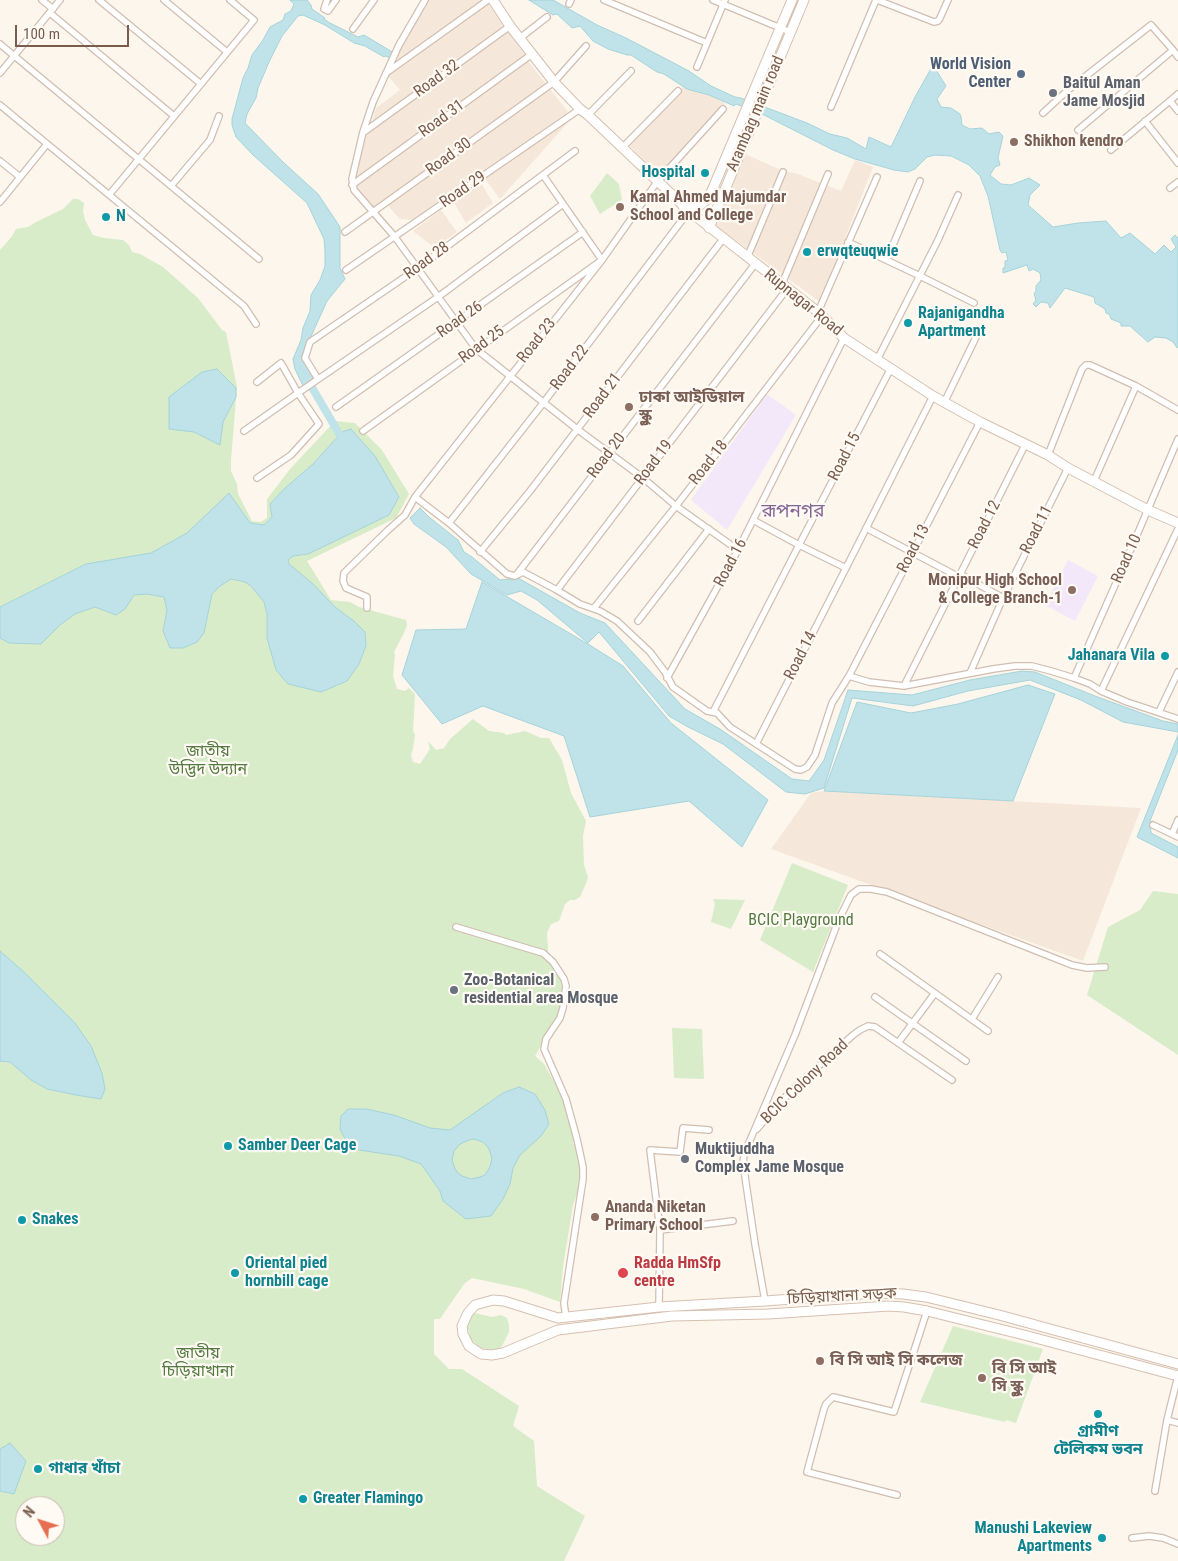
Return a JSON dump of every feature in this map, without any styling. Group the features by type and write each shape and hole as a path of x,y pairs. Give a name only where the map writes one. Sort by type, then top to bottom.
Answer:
{"main road":[{"name":"Rupnagar Road","path":"493,0 510,26 554,82 584,112 686,209 820,314 844,338 933,396 1178,524"},
{"name":"Arambag main road","path":"686,209 699,206 711,193 792,0"},
{"name":"Arambag main road","path":"709,228 804,0"},
{"path":"752,97 762,101"},
{"name":"চিড়িয়াখানা সড়ক","path":"1178,1364 1000,1315 931,1298 903,1294 876,1293 659,1307 562,1318 504,1300 493,1300 475,1305 468,1313 462,1326 463,1334 470,1346 482,1354 492,1355 502,1353 558,1330 672,1316 768,1314 889,1306 928,1311 1178,1376"},
{"path":"928,1311 931,1298"},
{"path":"765,1301 768,1314"},
{"path":"558,1330 562,1318"}],"street":[{"path":"42,0 52,11 174,116"},
{"path":"0,73 60,0"},
{"path":"99,0 200,84"},
{"path":"164,0 227,52"},
{"path":"109,195 254,20 230,0"},
{"path":"327,0 324,9 328,11 336,0"},
{"path":"353,29 374,0"},
{"path":"425,0 399,45 373,102 363,132 352,178 354,190 395,237 476,349 577,429 643,478 676,506 738,550"},
{"path":"386,73 488,0"},
{"path":"604,0 707,43"},
{"path":"713,0 724,2 790,32"},
{"path":"831,107 876,0 934,22 940,18 948,0"},
{"path":"697,67 724,2"},
{"path":"520,38 547,17"},
{"path":"1043,112 1152,24 1178,57"},
{"name":"Road 32","path":"363,132 510,26"},
{"path":"0,44 259,259"},
{"name":"Road 30","path":"345,232 554,82 586,46"},
{"path":"1078,130 1173,50"},
{"name":"Road 31","path":"352,185 532,54"},
{"name":"Road 29","path":"346,270 584,112 631,71"},
{"path":"622,148 678,92"},
{"path":"1110,150 1178,94"},
{"path":"1170,101 1178,111"},
{"path":"0,105 244,306 256,324"},
{"name":"Road 23","path":"368,608 367,597 346,588 343,581 344,574 405,515 415,498 602,260 657,182 723,109"},
{"path":"171,186 210,140 219,116"},
{"path":"1145,122 1178,163"},
{"path":"0,202 48,144"},
{"name":"Road 28","path":"318,379 305,358 310,342 418,268 575,151"},
{"path":"0,161 20,177"},
{"path":"747,258 782,172"},
{"name":"Road 19","path":"557,590 643,478 784,286 828,174"},
{"path":"543,175 602,260"},
{"name":"Road 18","path":"594,608 676,506 820,314 848,242 877,177"},
{"path":"887,259 920,181"},
{"path":"1170,188 1178,182"},
{"path":"877,360 948,220 958,195"},
{"path":"244,431 438,297 563,204"},
{"name":"Road 22","path":"449,523 544,402 686,209"},
{"name":"Road 26","path":"336,407 583,232"},
{"name":"Road 21","path":"480,552 723,239"},
{"path":"848,242 887,259 974,303"},
{"name":"Road 25","path":"363,431 602,260"},
{"name":"Road 20","path":"515,576 755,264"},
{"path":"944,402 978,333"},
{"name":"Road 16","path":"667,678 738,550 844,338"},
{"path":"257,382 280,364 300,392 319,424 292,455 257,478"},
{"path":"1048,455 1082,368 1086,365 1090,365 1136,386 1178,410"},
{"name":"Road 15","path":"713,712 891,368"},
{"path":"1094,481 1136,386"},
{"path":"933,396 866,528 1003,598"},
{"name":"Road 13","path":"756,744 795,769 801,770 807,767 815,755 832,703 849,676 980,422"},
{"name":"Road 10","path":"1074,678 1178,439"},
{"name":"Road 12","path":"904,686 1025,445"},
{"name":"Road 11","path":"970,673 1003,598 1068,468"},
{"path":"415,498 449,523 507,574 515,576 522,572 580,604 594,608 617,621 650,652 665,672 673,687 707,711 717,713 730,726 756,744"},
{"path":"753,520 846,568"},
{"name":"Road 14","path":"756,744 866,528"},
{"path":"1101,690 1178,529"},
{"path":"638,621 709,530"},
{"path":"849,676 869,682 904,686 970,673 1015,666 1032,666 1074,678 1128,702 1178,719"},
{"path":"1159,712 1178,672"},
{"path":"1153,825 1175,835 1178,820"},
{"path":"748,1145 795,1035 839,919 851,895 859,889 887,892 1072,965 1086,968 1104,967"},
{"path":"456,927 542,954 553,962 564,979 566,986 560,1018 546,1038 544,1049 566,1099 583,1167 583,1179 562,1318"},
{"path":"880,954 988,1030"},
{"path":"972,1020 998,977"},
{"path":"898,1043 935,993"},
{"path":"875,997 966,1061"},
{"name":"BCIC Colony Road","path":"765,1301 743,1163 748,1145 760,1125 779,1103 860,1030 868,1026 875,1027 952,1080"},
{"path":"659,1307 660,1230 650,1150 680,1152 684,1128 709,1130"},
{"path":"660,1230 732,1221"},
{"path":"897,1496 806,1472 824,1409 833,1397 894,1412 928,1311"},
{"path":"1154,1491 1167,1420 1178,1376"},
{"path":"1167,1420 1178,1423"},
{"path":"1132,1538 1149,1536 1163,1538 1178,1544"}],"shaded area":[{"path":"428,0 483,0 401,62 397,59 400,46"},
{"path":"489,4 504,27 372,123 376,108 400,90 388,76"},
{"path":"507,31 526,56 371,169 356,177 366,132"},
{"path":"527,60 547,85 373,209 354,184"},
{"path":"682,87 709,95 725,103 660,176 630,146"},
{"path":"550,89 568,112 412,220 400,219 388,206"},
{"path":"571,119 500,199 485,179"},
{"path":"745,154 781,170 798,174 841,191 855,160 873,167 820,302 715,225"},
{"path":"481,183 493,203 466,223 454,203"},
{"path":"441,210 457,232 435,248 413,231"},
{"path":"767,394 796,415 727,530 691,500"},
{"name":"Monipur High School & College Branch-1","path":"1068,560 1098,576 1075,621 1045,605"},
{"path":"824,791 1141,808 1083,961 771,849 811,793"}],"green space":[{"path":"607,173 619,184 622,200 600,214 590,196"},
{"name":"জাতীয় উদ্ভিদ উদ্যান","path":"73,199 78,199 84,203 85,220 93,235 123,240 129,245 132,252 140,254 163,267 198,298 222,330 226,332 237,387 231,471 237,484 238,494 252,521 261,522 267,518 267,499 290,469 335,421 355,423 382,450 409,494 396,518 307,561 331,600 350,602 359,607 406,620 407,625 404,633 394,652 393,676 397,689 405,691 409,688 415,694 413,731 415,735 411,755 413,762 420,764 430,749 428,741 436,750 444,748 450,739 473,719 489,731 506,735 525,731 541,738 549,738 562,760 571,793 586,821 583,836 584,865 588,877 580,897 570,900 565,904 559,921 551,924 547,933 549,962 560,976 563,996 558,1017 535,1056 544,1064 563,1098 574,1135 573,1143 576,1147 580,1170 579,1189 573,1205 563,1267 560,1302 524,1289 472,1278 464,1284 440,1319 434,1319 434,1354 449,1369 462,1369 519,1406 513,1426 534,1441 537,1486 585,1516 564,1561 0,1561 0,250 16,229 28,227 63,209"},
{"name":"BCIC Playground","path":"792,863 848,885 813,972 760,940"},
{"path":"1153,891 1178,894 1178,1055 1087,995 1108,927 1140,910"},
{"path":"713,899 745,900 731,929 711,922 715,904"},
{"path":"672,1028 702,1029 704,1079 674,1078"},
{"path":"475,1313 492,1317 501,1315 507,1318 509,1332 502,1346 497,1350 480,1348 471,1339 467,1325 471,1316"},
{"path":"953,1326 1043,1349 1016,1423 920,1402"}],"water":[{"path":"290,0 307,0 312,9 330,23 358,37 364,35 394,53 391,58 384,57 365,46 354,43 325,25 303,15 298,16 282,36 258,88 256,98 247,114 245,123 318,194 340,227 340,268 345,279 327,301 303,354 303,360 316,380 304,388 295,369 293,359 310,311 311,295 320,280 325,266 324,239 307,203 253,155 236,137 232,125 243,78 252,55 270,27 283,20 285,14 291,11 294,4"},
{"path":"529,0 553,0 597,25 689,71 711,86 735,97 807,123 830,134 847,138 866,149 869,137 891,147 933,65 946,86 937,99 941,107 951,108 960,114 962,125 970,129 982,128 989,134 999,132 1003,136 998,158 1000,165 995,167 990,175 1001,184 1011,185 1029,178 1040,185 1030,195 1028,205 1053,227 1106,221 1121,238 1130,233 1155,254 1164,245 1171,252 1176,247 1171,239 1175,235 1178,238 1177,348 1173,342 1166,338 1155,337 1148,342 1130,326 1121,326 1121,323 1111,319 1105,309 1095,303 1094,297 1065,288 1050,308 1048,303 1041,302 1036,307 1033,304 1036,300 1034,294 1036,286 1041,280 1040,273 1033,269 1029,271 1027,265 1003,273 1005,261 1008,260 1006,252 1002,253 1000,250 988,196 980,176 969,165 951,156 935,155 927,157 915,169 908,172 855,159 764,115 687,89 631,55 608,49 593,41 580,26 572,28 557,14 553,15"},
{"path":"217,369 236,388 236,397 223,422 220,445 194,432 169,429 169,397 202,372"},
{"path":"351,429 375,456 399,497 389,515 308,554 293,556 288,560 289,564 365,632 366,646 359,664 347,681 321,692 288,684 276,670 267,638 267,614 264,602 251,586 245,582 231,579 212,594 204,633 197,642 183,648 170,648 163,631 167,610 164,597 147,594 134,595 125,609 116,615 95,607 75,614 60,625 41,644 9,643 0,638 0,607 86,564 151,553 187,533 229,493 250,523 264,525 272,517 270,504 313,464 342,432"},
{"path":"420,508 458,540 464,552 500,580 518,578 580,613 605,623 685,709 720,729 792,779 809,781 824,760 848,690 912,695 970,680 1022,671 1035,672 1163,721 1178,724 1178,732 1123,722 1081,700 1030,680 968,691 913,706 852,698 824,788 805,794 786,792 723,744 669,716 599,632 588,643 537,600 521,591 507,595 471,574 446,547 414,524 410,518"},
{"path":"482,582 623,666 671,723 768,800 742,847 689,801 590,817 564,736 483,706 442,724 402,675 416,630 466,629"},
{"path":"1028,685 1055,694 1013,801 824,791 857,702 911,713 958,704"},
{"path":"1178,735 1178,750 1150,821 1151,833 1178,847 1178,858 1137,837"},
{"path":"0,951 75,1023 91,1046 102,1073 105,1089 101,1099 47,1089 31,1080 10,1062 0,1061"},
{"path":"519,1087 535,1094 545,1110 549,1124 541,1136 520,1155 513,1168 510,1184 503,1199 491,1216 466,1219 443,1201 440,1191 421,1164 399,1156 359,1150 346,1141 340,1129 341,1116 348,1109 366,1109 394,1115 430,1128 450,1130 503,1093","holes":["474,1139 483,1142 489,1149 492,1158 490,1167 485,1175 480,1177 471,1179 462,1176 455,1169 452,1160 454,1151 460,1144 469,1140"]},
{"path":"10,1443 26,1461 14,1494 0,1491 0,1449"}],"waterway":[{"path":"307,379 344,442"}],"place":[{"name":"World Vision Center","path":"1021,74"},
{"name":"Baitul Aman Jame Mosjid","path":"1053,93"},
{"name":"Shikhon kendro","path":"1014,142"},
{"name":"Hospital","path":"705,173"},
{"name":"Kamal Ahmed Majumdar School and College","path":"620,207"},
{"name":"N","path":"106,217"},
{"name":"erwqteuqwie","path":"807,252"},
{"name":"Rajanigandha Apartment","path":"908,323"},
{"name":"ঢাকা আইডিয়াল স্কুল","path":"629,407"},
{"name":"Monipur High School & College Branch-1","path":"1072,590"},
{"name":"Jahanara Vila","path":"1165,656"},
{"name":"Zoo-Botanical residential area Mosque","path":"454,990"},
{"name":"Samber Deer Cage","path":"228,1146"},
{"name":"Muktijuddha Complex Jame Mosque","path":"685,1159"},
{"name":"Ananda Niketan Primary School","path":"595,1217"},
{"name":"Snakes","path":"22,1220"},
{"name":"Oriental pied hornbill cage","path":"235,1273"},
{"name":"Radda HmSfp centre","path":"623,1273"},
{"name":"বি সি আই সি কলেজ","path":"820,1361"},
{"name":"বি সি আই সি স্কুল","path":"982,1378"},
{"name":"গ্রামীণ টেলিকম ভবন","path":"1098,1414"},
{"name":"গাধার খাঁচা","path":"38,1469"},
{"name":"Greater Flamingo","path":"303,1499"},
{"name":"Manushi Lakeview Apartments","path":"1102,1538"}],"district":[{"name":"রূপনগর","path":"793,512"}],"park label":[{"name":"জাতীয় চিড়িয়াখানা","path":"198,1363"}]}
